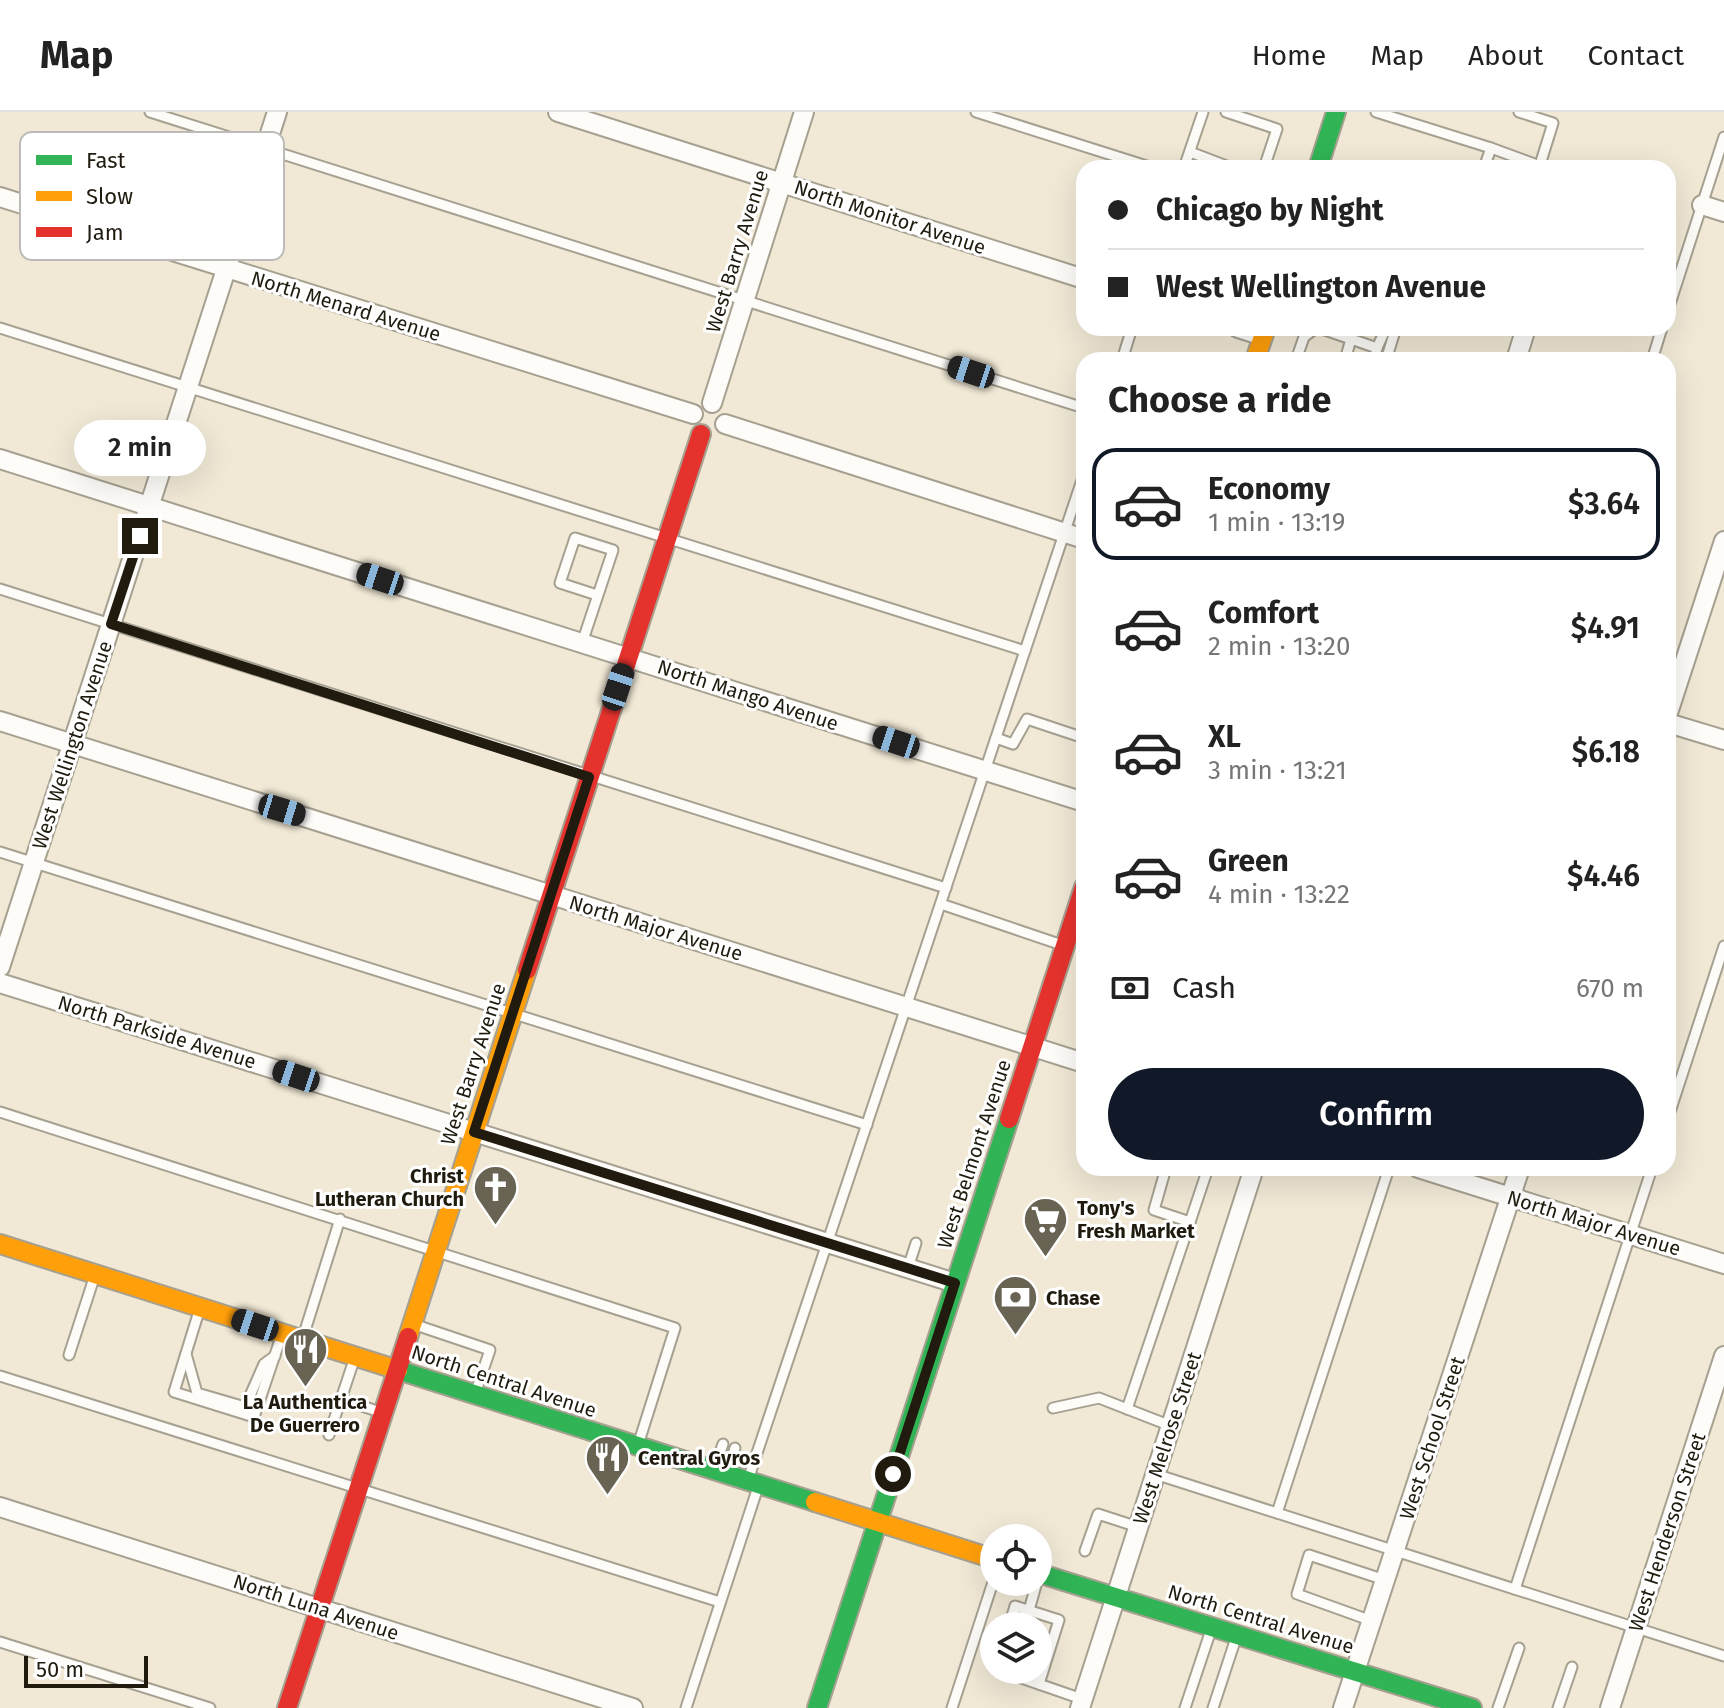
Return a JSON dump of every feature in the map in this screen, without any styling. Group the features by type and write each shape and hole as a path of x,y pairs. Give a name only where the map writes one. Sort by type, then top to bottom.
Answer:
{"main road":[{"path":"1321,160 1336,112"},
{"name":"West Barry Avenue","path":"287,1708 701,434"},
{"name":"West Belmont Avenue","path":"817,1708 1076,912"},
{"name":"North Central Avenue","path":"0,1244 980,1555"},
{"name":"North Central Avenue","path":"1052,1580 1472,1708"}],"street":[{"name":"West Wellington Avenue","path":"270,132 277,112"},
{"name":"North Monitor Avenue","path":"558,112 1076,276"},
{"name":"West Barry Avenue","path":"712,403 804,112"},
{"name":"North Menard Avenue","path":"0,197 20,203"},
{"path":"1702,205 1724,212"},
{"name":"North Menard Avenue","path":"201,260 693,414"},
{"name":"West Wellington Avenue","path":"0,967 229,260"},
{"path":"712,403 724,413 725,424 718,433 701,434 693,427 693,414 702,404 712,403"},
{"path":"725,424 1076,536"},
{"name":"North Mango Avenue","path":"0,459 1076,799"},
{"path":"1676,688 1724,541"},
{"name":"North Major Avenue","path":"0,721 1076,1060"},
{"path":"1676,725 1724,740"},
{"name":"North Parkside Avenue","path":"0,983 955,1283"},
{"name":"West Melrose Street","path":"1081,1704 1251,1176"},
{"name":"North Major Avenue","path":"1443,1176 1724,1264"},
{"name":"West School Street","path":"1343,1708 1517,1176"},
{"name":"West Henderson Street","path":"1610,1708 1724,1356"},
{"name":"North Luna Avenue","path":"0,1507 633,1708"}],"lane":[{"path":"150,112 214,132"},
{"path":"976,112 1128,160"},
{"path":"1187,160 1203,112"},
{"path":"1226,112 1277,129 1267,160"},
{"path":"1519,112 1553,123 1541,160"},
{"path":"1381,113 1521,160"},
{"path":"1676,285 1724,137"},
{"path":"1487,160 1491,148"},
{"path":"1190,152 1211,160"},
{"path":"284,154 1076,405"},
{"path":"0,328 1025,651"},
{"path":"1342,336 1377,348"},
{"path":"1376,352 1382,336"},
{"path":"1347,352 1351,339"},
{"path":"686,1708 828,1243 1076,499"},
{"path":"582,643 613,550 575,538 560,583 597,595"},
{"path":"0,589 946,888"},
{"path":"996,738 1013,744 1027,719 1076,735"},
{"path":"0,852 867,1125"},
{"path":"941,904 1065,946"},
{"path":"1676,1093 1724,946"},
{"path":"0,1112 436,1249 675,1328 637,1446"},
{"path":"1164,1176 1154,1210 1190,1222"},
{"path":"1127,1409 1205,1176"},
{"path":"1277,1513 1386,1176"},
{"path":"1515,1589 1649,1176"},
{"path":"302,1340 340,1219"},
{"path":"908,1268 916,1243"},
{"path":"69,1355 95,1275"},
{"path":"200,1308 174,1392 254,1417 282,1334"},
{"path":"412,1324 490,1350 475,1395"},
{"path":"186,1354 197,1393 245,1407 264,1364 275,1356"},
{"path":"329,1435 355,1357"},
{"path":"0,1376 720,1602"},
{"path":"1053,1408 1099,1398 1171,1426"},
{"path":"341,1399 383,1413"},
{"path":"720,1472 723,1444"},
{"path":"720,1472 735,1448"},
{"path":"1155,1474 1724,1656"},
{"path":"1085,1551 1098,1514 1138,1527"},
{"path":"1372,1621 1297,1594 1309,1555 1385,1580"},
{"path":"952,1708 988,1596"},
{"path":"1029,1610 1033,1596"},
{"path":"1013,1612 1015,1606 1035,1612"},
{"path":"1052,1618 1059,1620 1052,1642"},
{"path":"1185,1708 1213,1627"},
{"path":"1213,1708 1237,1635"},
{"path":"0,1642 210,1708"},
{"path":"1498,1708 1519,1648"},
{"path":"1558,1708 1572,1667"},
{"path":"1039,1684 1081,1704"}],"traffic: fast":[{"path":"1321,160 1336,112"},
{"path":"817,1708 1009,1119"},
{"path":"398,1370 815,1502"},
{"path":"1052,1577 1472,1708"}],"traffic: slow":[{"path":"1258,352 1263,336"},
{"path":"408,1337 527,970"},
{"path":"0,1244 398,1370"},
{"path":"815,1502 980,1555"}],"traffic: jam":[{"path":"527,970 701,434"},
{"path":"1009,1119 1076,912"},
{"path":"287,1708 408,1337"}],"place":[{"name":"Christ Lutheran Church","path":"495,1226"},
{"name":"Tony's Fresh Market","path":"1046,1259"},
{"name":"Chase","path":"1015,1337"},
{"name":"La Authentica De Guerrero","path":"305,1389"},
{"name":"Central Gyros","path":"607,1497"}],"route":[{"path":"140,536 111,624 589,777 474,1132 955,1283 893,1474"}]}
